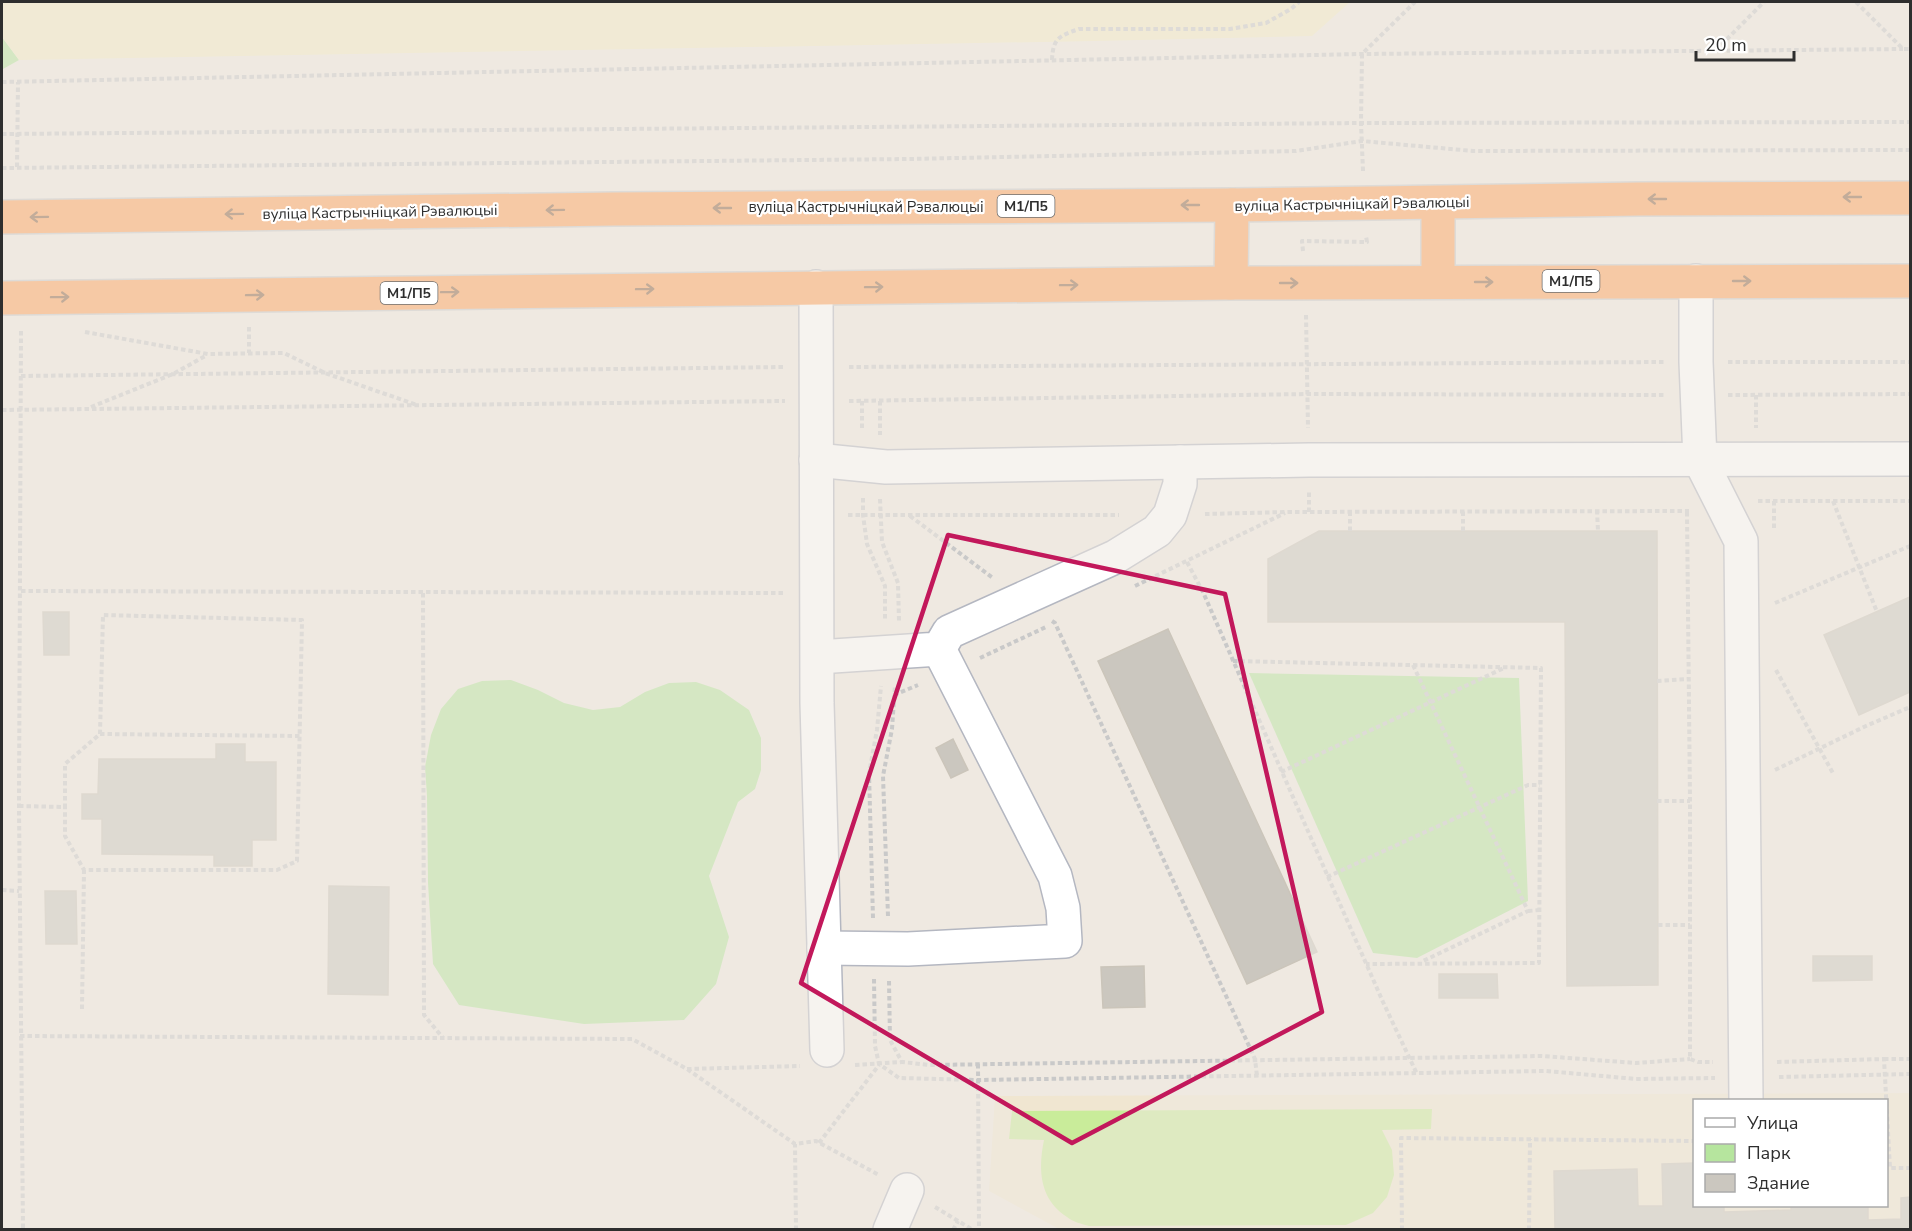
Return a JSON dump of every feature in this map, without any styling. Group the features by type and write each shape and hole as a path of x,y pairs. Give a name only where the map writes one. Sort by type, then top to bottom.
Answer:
{"highway":[{"name":"вуліца Кастрычніцкай Рэвалюцыі","path":"2,217 614,209 1911,198"},
{"path":"1438,203 1438,282"},
{"path":"1231,283 1232,205"},
{"name":"М1/П5","path":"2,298 1231,283 1911,280"}],"lane":[{"path":"1696,281 1696,362 1700,460 1741,541 1746,1080"},
{"path":"816,287 815,593 828,1060"},
{"path":"816,460 871,466 1180,462 1911,459"},
{"path":"939,649 949,632 1115,557 1157,531 1170,515 1180,484 1180,462"},
{"path":"818,657 939,649"},
{"path":"824,948 908,949 1065,941 1063,908 1055,876 939,649"},
{"path":"890,1230 907,1190"}],"path":[{"path":"1052,60 1053,46 1060,35 1079,29 1230,29 1266,23 1299,2"},
{"path":"1361,123 1362,54 1415,2"},
{"path":"1716,51 1764,2"},
{"path":"1856,2 1903,49"},
{"path":"2,82 1362,54 1911,49"},
{"path":"17,167 18,82"},
{"path":"2,134 1361,123 1911,122"},
{"path":"2,168 908,159 1296,151 1362,141 1473,151 1911,150"},
{"path":"74,330 208,354 284,353 325,373 422,406"},
{"path":"23,1230 19,891 22,410 20,331 31,331"},
{"path":"87,409 173,374 208,354"},
{"path":"21,376 816,366 1911,362"},
{"path":"2,410 1308,394 1911,394"},
{"path":"879,400 863,515 867,544 885,586 885,625 889,653 892,729 883,776 881,948 875,1046 879,1064 899,1078 978,1080 1546,1071 1636,1079 1746,1080 1911,1074"},
{"path":"862,401 880,515 882,542 898,583 899,624 889,653 869,773 890,1040 902,1062"},
{"path":"816,516 1597,510 1687,512 1721,501 1911,501"},
{"path":"1833,501 1877,612"},
{"path":"1597,510 1598,531"},
{"path":"1462,531 1463,511"},
{"path":"1350,512 1350,531"},
{"path":"1687,512 1690,1059"},
{"path":"909,515 1055,623 1255,1059 1257,1076"},
{"path":"1774,603 1911,546"},
{"path":"1187,562 1203,592 1327,877 1417,1074"},
{"path":"21,591 815,593"},
{"path":"423,593 424,1015 444,1038"},
{"path":"84,870 277,870 297,861 302,620 103,615 100,734"},
{"path":"1233,661 1541,668 1539,963 1366,964"},
{"path":"1413,665 1528,911"},
{"path":"1281,772 1506,668"},
{"path":"1775,669 1834,775"},
{"path":"1657,681 1689,680"},
{"path":"1743,788 1819,748 1911,707"},
{"path":"82,1010 84,870 65,836 65,764 100,734 300,736"},
{"path":"1327,877 1528,785 1540,785"},
{"path":"1657,801 1690,801"},
{"path":"19,806 65,807"},
{"path":"2,890 19,891"},
{"path":"1418,964 1528,911 1540,910"},
{"path":"1658,925 1690,926"},
{"path":"20,1036 632,1039 687,1069 795,1144 816,1141 907,1190 973,1230"},
{"path":"687,1069 828,1060 930,1065 1542,1056 1636,1063 1690,1059 1746,1080 1779,1062 1911,1059"},
{"path":"1884,1059 1887,1099"},
{"path":"819,1143 879,1064"},
{"path":"978,1064 979,1230"},
{"path":"1888,1127 1890,1168 1911,1168"},
{"path":"1401,1230 1401,1138 1693,1141"},
{"path":"1529,1230 1530,1139"},
{"path":"795,1144 796,1230"},
{"path":"953,1230 958,1221"}],"highlighted area":[{"path":"948,535 1225,594 1322,1012 1072,1143 801,983"}],"shaded area":[{"path":"1910,1093 1910,1229 1061,1230 989,1191 995,1096"}],"green space":[{"path":"2,37 19,60 3,69 2,69"},
{"path":"1249,673 1519,678 1528,901 1417,958 1373,953"},
{"path":"511,680 564,703 593,710 620,707 645,692 669,683 696,682 720,690 749,710 761,738 761,770 755,789 738,802 709,876 729,937 716,984 684,1020 584,1024 459,1005 433,964 425,767 431,735 441,709 458,689 482,681"},
{"path":"1432,1109 1431,1129 1382,1130 1392,1150 1394,1175 1387,1197 1373,1213 1346,1225 1089,1226 1075,1222 1058,1210 1046,1192 1041,1172 1044,1140 1009,1139 1012,1111"}],"sand":[{"path":"2,2 1350,2 1312,36 19,60 2,37"}],"building":[{"path":"1319,531 1657,531 1658,985 1567,986 1565,622 1268,622 1268,559"},
{"path":"1910,597 1910,692 1859,715 1824,635"},
{"path":"43,612 69,612 69,655 44,655"},
{"path":"1168,629 1317,952 1247,984 1098,661"},
{"path":"953,739 968,770 951,778 936,748"},
{"path":"216,744 245,744 245,762 276,762 276,840 252,840 252,866 214,866 214,855 102,854 102,819 82,819 82,794 98,794 99,759 216,759"},
{"path":"329,886 389,887 388,995 328,994"},
{"path":"45,891 76,891 77,944 46,944"},
{"path":"1813,956 1872,956 1872,980 1813,981"},
{"path":"1144,966 1145,1007 1103,1008 1101,967"},
{"path":"1439,974 1497,974 1498,998 1439,998"},
{"path":"1693,1163 1693,1207 1724,1207 1724,1212 1791,1210 1791,1207 1868,1207 1868,1220 1901,1219 1901,1198 1910,1197 1910,1230 1555,1230 1554,1171 1637,1169 1638,1206 1663,1206 1662,1164"}]}
